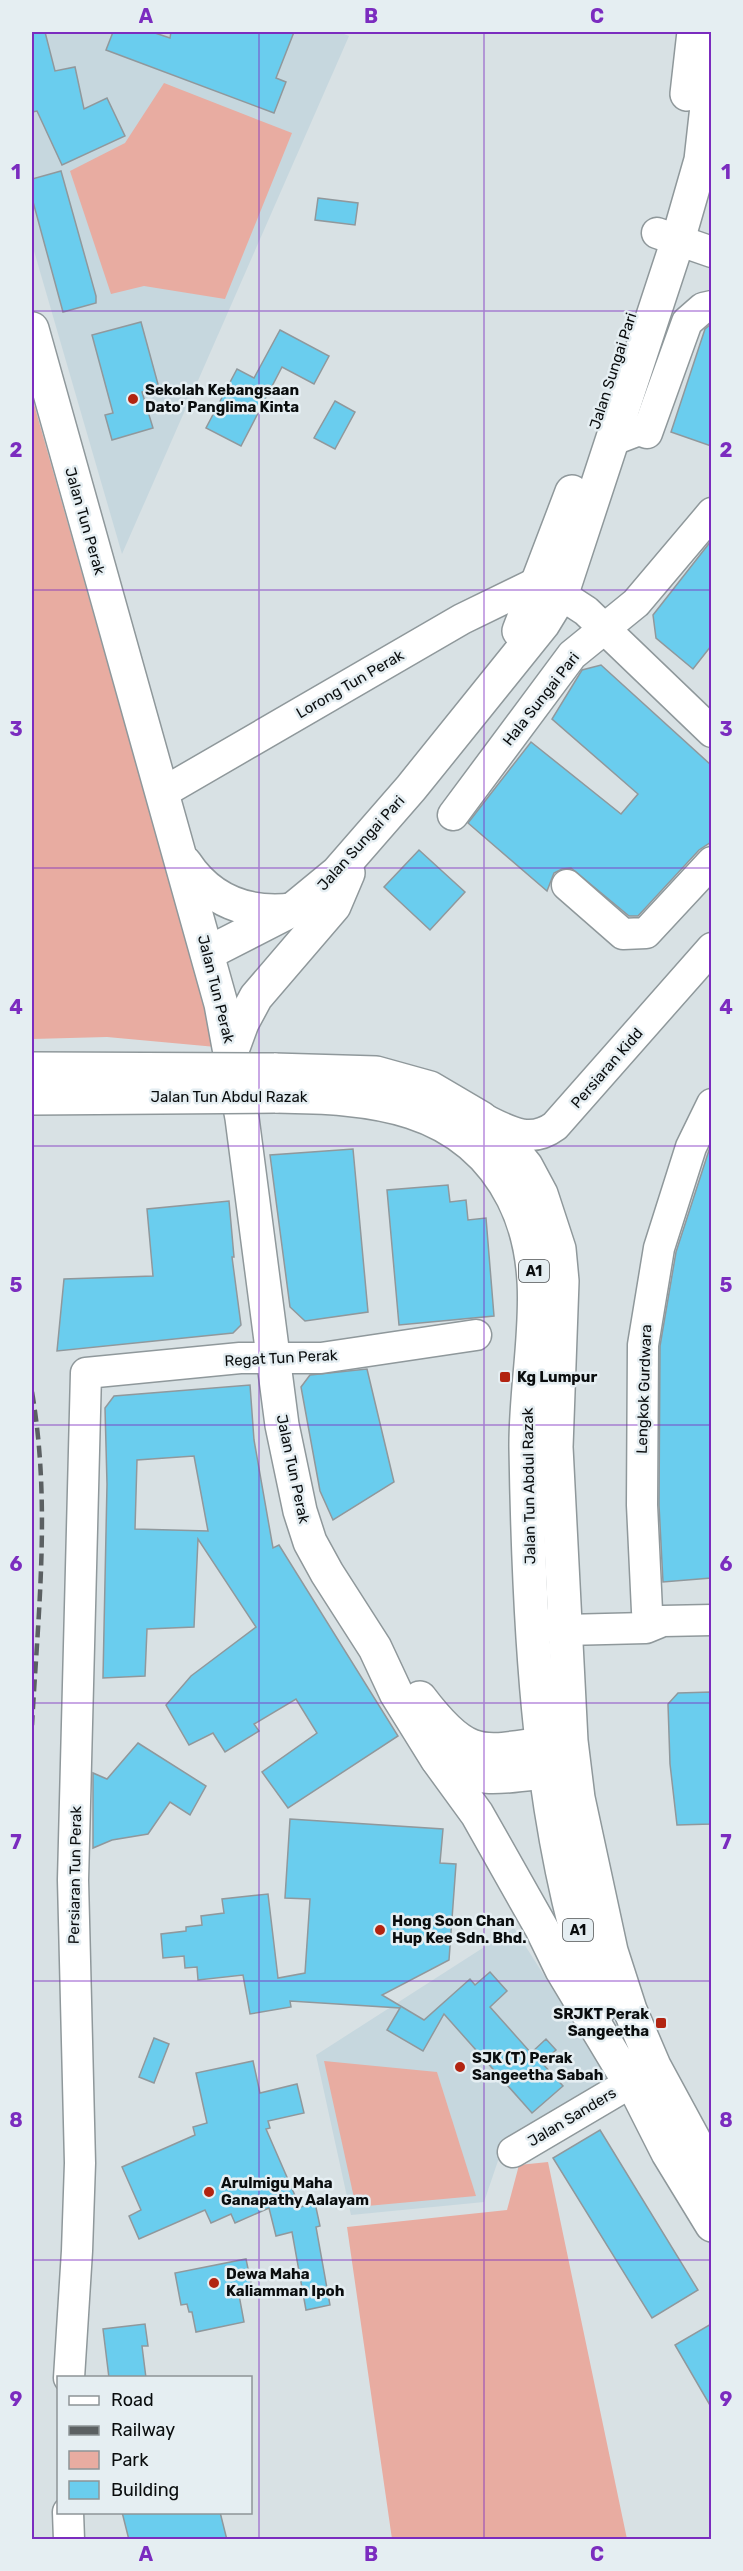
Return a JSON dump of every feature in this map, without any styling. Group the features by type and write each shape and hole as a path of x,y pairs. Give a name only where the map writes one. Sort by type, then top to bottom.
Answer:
{"main road":[{"name":"Jalan Sungai Pari","path":"208,953 292,910 324,886 411,788 484,696 526,619 550,587 613,440 655,309 679,155 703,73 693,32"},
{"name":"Jalan Sungai Pari","path":"550,587 591,436 668,236"},
{"name":"Jalan Tun Perak","path":"32,329 208,953 231,1053 272,1359 291,1471 310,1542 327,1574 375,1648 396,1694 437,1759 453,1770 481,1778 558,1756"},
{"path":"231,1053 242,1023 256,997 334,906 361,843"},
{"path":"180,857 194,877 212,893 234,905 258,911 292,910"},
{"name":"Jalan Tun Abdul Razak","path":"32,1069 275,1083 369,1100 401,1107 428,1118 477,1150 497,1173 513,1198 526,1229 536,1286 526,1447 554,1621"},
{"name":"Jalan Tun Abdul Razak","path":"32,1098 275,1083 348,1070 402,1078 439,1092 481,1118 506,1141 526,1166 541,1194 559,1249 562,1281 556,1447 554,1621 558,1756 584,1957 604,2019 630,2083 711,2225"},
{"name":"Jalan Tun Perak","path":"375,1648 410,1684 447,1732 457,1740 484,1750 558,1756"},
{"name":"Jalan Tun Abdul Razak","path":"558,1756 587,1846 620,1981 654,2067 711,2173"},
{"path":"437,1759 477,1814 542,1929 562,1970 630,2083"}],"street":[{"path":"668,236 711,252"},
{"path":"613,440 639,430 647,433 699,314 655,309"},
{"name":"Hala Sungai Pari","path":"453,815 572,655 636,603 711,513"},
{"path":"550,587 605,628 711,732"},
{"name":"Lorong Tun Perak","path":"162,793 462,619 550,587"},
{"path":"567,885 623,934 646,933 711,862"},
{"name":"Persiaran Kidd","path":"481,1118 523,1136 538,1136 555,1126 711,948"},
{"name":"Lengkok Gurdwara","path":"655,1616 642,1505 643,1345 659,1248 668,1216 691,1147 711,1104"},
{"name":"Regat Tun Perak","path":"86,1373 240,1358 321,1358 476,1335"},
{"name":"Persiaran Tun Perak","path":"69,2376 79,2175 74,1880 86,1373"},
{"path":"554,1621 655,1616 711,1620"},
{"name":"Jalan Sanders","path":"513,2152 630,2083"},
{"path":"68,2514 69,2540"}],"shaded area":[{"name":"Sekolah Kebangsaan Dato' Panglima Kinta","path":"32,32 339,32 349,36 122,554 32,244"},
{"name":"SJK (T) Perak Sangeetha Sabah","path":"514,1928 609,2078 502,2149 484,2202 351,2215 316,2055"}],"green space":[{"path":"164,83 292,133 225,299 144,286 111,294 70,171 125,143"},
{"path":"32,397 216,1047 107,1037 32,1039"},
{"path":"324,2061 437,2072 476,2196 356,2207"},
{"path":"548,2162 627,2539 392,2539 347,2227 507,2210 519,2165"}],"building":[{"path":"32,32 45,32 55,71 75,67 84,109 107,98 125,136 62,165 37,111 32,112"},
{"path":"113,32 152,32 170,38 171,32 294,32 276,78 286,82 274,113 106,50"},
{"path":"61,171 96,296 96,303 63,312 32,198 32,179"},
{"path":"318,198 358,203 355,225 315,220"},
{"path":"141,322 159,388 142,392 153,428 112,440 105,415 113,413 92,335"},
{"path":"711,324 711,446 671,432 705,329"},
{"path":"280,330 329,356 314,384 282,367 241,446 206,428 237,369 254,378"},
{"path":"335,401 355,412 335,449 314,438"},
{"path":"711,541 711,646 693,669 656,638 653,615"},
{"path":"601,665 711,765 711,842 699,850 638,916 629,916 571,868 554,873 547,891 468,823 531,742 621,814 638,794 552,719 582,670"},
{"path":"419,850 465,892 430,930 384,887"},
{"path":"711,1144 711,1578 663,1582 659,1505 660,1346 676,1252"},
{"path":"353,1149 368,1312 305,1321 290,1307 270,1155"},
{"path":"448,1185 450,1202 466,1200 468,1220 486,1218 494,1316 399,1325 387,1190"},
{"path":"229,1201 234,1257 232,1257 241,1325 233,1333 57,1351 64,1279 153,1276 147,1209"},
{"path":"367,1369 394,1482 333,1520 320,1491 301,1387 310,1375"},
{"path":"250,1385 254,1440 273,1548 279,1545 398,1736 288,1808 262,1772 317,1733 296,1699 254,1724 259,1731 225,1752 213,1733 189,1745 166,1705 191,1676 256,1627 198,1539 194,1627 147,1629 145,1676 103,1678 107,1484 105,1408 114,1396","holes":["194,1456 208,1531 135,1529 137,1460"]},
{"path":"711,1692 711,1824 677,1825 670,1764 668,1704 678,1693"},
{"path":"138,1743 206,1786 190,1815 170,1802 148,1834 112,1840 93,1848 93,1773 107,1779"},
{"name":"Hong Soon Chan Hup Kee Sdn. Bhd.","path":"290,1819 443,1829 440,1863 456,1864 449,1960 382,1995 424,2020 470,1979 475,1985 490,1972 507,1991 490,2007 531,2053 546,2039 556,2050 542,2063 563,2086 532,2113 444,2014 423,2051 387,2030 400,2008 290,2001 291,2007 250,2014 243,1975 198,1980 197,1967 185,1968 184,1956 163,1958 161,1934 186,1931 186,1927 202,1925 201,1916 224,1913 222,1899 268,1894 278,1978 305,1973 310,1899 285,1898"},
{"path":"154,2038 169,2044 154,2083 139,2077"},
{"path":"253,2061 260,2093 297,2084 304,2113 268,2121 270,2128 266,2129 300,2207 315,2203 320,2226 316,2227 330,2305 306,2310 292,2232 276,2236 269,2208 235,2223 231,2214 211,2223 205,2210 139,2239 129,2216 141,2210 122,2167 195,2135 193,2127 207,2123 196,2073"},
{"path":"600,2130 698,2290 652,2318 553,2158"},
{"name":"Dewa Maha Kaliamman Ipoh","path":"246,2259 253,2293 239,2295 244,2322 196,2332 192,2312 189,2312 187,2304 181,2305 175,2273"},
{"path":"145,2324 148,2346 142,2346 146,2376 109,2376 103,2329"},
{"path":"711,2324 711,2407 675,2345"},
{"path":"122,2514 220,2514 227,2540 129,2540"}],"railway":[{"path":"32,1392 38,1434 42,1517 40,1600 32,1725"}],"place":[{"name":"Sekolah Kebangsaan Dato' Panglima Kinta","path":"133,399"},
{"name":"Kg Lumpur","path":"505,1377"},
{"name":"Hong Soon Chan Hup Kee Sdn. Bhd.","path":"380,1930"},
{"name":"SRJKT Perak Sangeetha","path":"661,2023"},
{"name":"SJK (T) Perak Sangeetha Sabah","path":"460,2067"},
{"name":"Arulmigu Maha Ganapathy Aalayam","path":"209,2192"},
{"name":"Dewa Maha Kaliamman Ipoh","path":"214,2283"}]}
